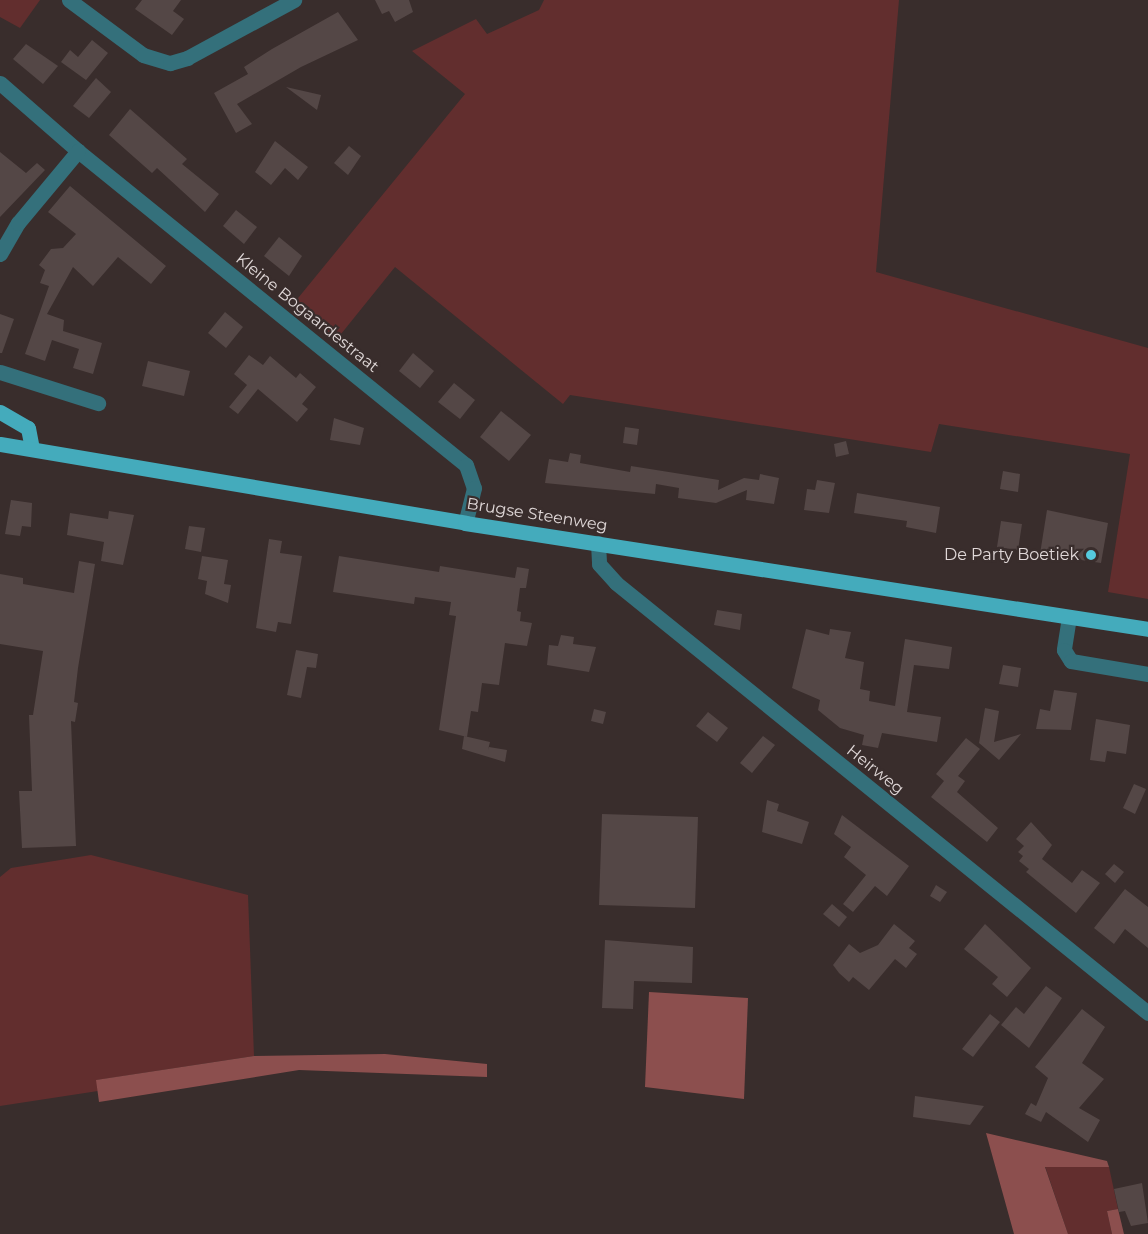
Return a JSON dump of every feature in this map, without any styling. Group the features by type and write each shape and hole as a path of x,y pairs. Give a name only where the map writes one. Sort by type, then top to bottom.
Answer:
{"main road":[{"path":"0,412 28,428 32,449"},
{"name":"Brugse Steenweg","path":"0,444 465,523 1148,629"}],"street":[{"path":"69,0 143,55 170,63 187,58 294,0"},
{"name":"Kleine Bogaardestraat","path":"0,83 78,151 466,465 474,488 465,523"},
{"path":"0,254 18,223 78,151"},
{"path":"0,372 98,403"},
{"name":"Heirweg","path":"598,543 598,564 615,583 1148,1013"},
{"path":"1069,617 1064,650 1071,661 1148,674"}],"shaded area":[{"path":"0,0 40,0 20,28 0,17"},
{"path":"544,0 899,0 876,272 1148,348 1148,599 1108,592 1130,454 939,424 931,452 570,395 563,404 395,267 337,339 294,303 465,94 412,51 476,19 487,34 539,10"},
{"path":"91,855 248,895 254,1056 97,1080 98,1091 0,1106 0,877 11,868"},
{"path":"649,992 748,998 744,1099 645,1087"},
{"path":"385,1054 487,1064 487,1077 299,1070 99,1102 96,1080 254,1056"},
{"path":"986,1133 1107,1161 1109,1167 1045,1167 1068,1234 1014,1234"},
{"path":"1045,1166 1109,1167 1118,1209 1107,1211 1112,1234 1068,1234"},
{"path":"1118,1209 1124,1234 1112,1234 1107,1211"}],"building":[{"path":"142,0 181,0 173,11 184,19 172,35 135,9"},
{"path":"375,0 409,0 413,12 395,22 389,11 382,14"},
{"path":"338,12 358,40 301,67 237,104 252,124 236,133 214,93 248,74 244,67"},
{"path":"92,40 108,53 86,80 61,62 70,50 78,57"},
{"path":"26,44 58,66 43,84 13,59"},
{"path":"96,78 111,92 89,118 73,106"},
{"path":"286,87 321,95 317,110"},
{"path":"130,109 187,159 182,164 219,194 205,212 157,168 152,173 109,135"},
{"path":"275,141 308,167 298,180 285,168 271,185 255,172"},
{"path":"349,146 361,156 348,175 334,163"},
{"path":"0,152 26,173 37,163 45,170 0,217"},
{"path":"70,186 166,266 151,284 118,257 93,286 73,267 47,314 64,320 63,331 102,343 93,374 73,368 79,349 52,340 45,361 25,354 49,286 40,283 45,270 39,265 51,249 63,248 76,234 48,212"},
{"path":"236,210 257,227 244,244 223,226"},
{"path":"279,237 302,256 289,276 264,256"},
{"path":"225,312 243,327 226,348 208,333"},
{"path":"0,314 14,319 2,353 0,353"},
{"path":"413,353 434,371 420,388 399,371"},
{"path":"249,355 263,365 270,356 296,378 300,373 316,387 302,404 308,409 297,422 258,389 238,414 229,407 247,385 234,374"},
{"path":"148,361 190,371 184,396 142,386"},
{"path":"454,383 475,400 460,419 438,402"},
{"path":"501,411 531,435 509,461 480,437"},
{"path":"334,418 364,428 360,445 330,440"},
{"path":"625,427 639,429 637,445 623,443"},
{"path":"846,441 849,454 836,457 834,444"},
{"path":"570,453 581,455 580,463 630,472 631,466 719,480 718,490 744,478 759,480 760,474 779,478 774,504 746,500 747,490 716,503 678,498 679,488 656,484 655,494 545,483 549,459 568,462"},
{"path":"1003,471 1020,474 1018,492 1000,489"},
{"path":"817,480 835,483 829,513 804,510 807,489 815,490"},
{"path":"857,493 940,507 936,533 906,527 907,521 854,513"},
{"path":"11,500 32,503 31,527 22,526 20,536 5,534"},
{"path":"1047,510 1108,523 1101,563 1040,554"},
{"path":"109,511 134,515 123,565 101,561 104,542 67,535 70,513 108,519"},
{"path":"1001,521 1022,524 1018,550 997,547"},
{"path":"189,526 205,528 201,552 185,549"},
{"path":"269,539 282,541 280,553 302,556 291,624 278,622 276,632 256,628"},
{"path":"202,556 228,560 224,584 231,585 228,603 205,594 207,581 198,579"},
{"path":"339,556 439,572 440,566 515,578 517,567 529,569 526,588 520,588 517,611 521,612 520,621 532,623 527,646 505,643 499,685 482,683 478,712 471,711 467,737 439,730 456,616 449,615 451,602 415,597 414,604 333,592"},
{"path":"79,561 95,564 78,668 74,702 78,703 75,722 71,721 76,846 22,848 19,791 32,791 29,715 33,715 43,651 0,644 0,574 23,578 23,584 74,593"},
{"path":"717,610 742,614 740,630 714,625"},
{"path":"806,629 829,635 830,629 851,632 845,658 864,662 860,689 870,691 869,701 895,706 905,639 952,647 949,669 914,665 907,712 941,717 937,742 882,733 878,748 862,745 864,735 840,728 818,710 820,700 792,688"},
{"path":"561,635 574,637 573,644 596,647 589,672 547,665 549,645 558,646"},
{"path":"296,650 318,654 316,668 307,667 301,698 287,695"},
{"path":"1003,665 1021,668 1018,687 999,684"},
{"path":"1054,690 1077,693 1071,730 1036,729 1040,709 1050,711"},
{"path":"985,708 999,711 994,742 1021,734 999,760 979,743"},
{"path":"594,709 606,712 603,724 591,721"},
{"path":"708,712 728,728 717,742 696,726"},
{"path":"1096,719 1130,725 1126,754 1107,751 1105,762 1090,760"},
{"path":"464,736 490,742 488,750 489,747 507,750 505,762 462,749"},
{"path":"763,736 775,745 752,773 740,763"},
{"path":"966,738 980,749 958,776 965,781 957,792 998,828 987,842 931,797 944,781 936,774"},
{"path":"1134,784 1146,789 1135,814 1123,808"},
{"path":"767,800 779,804 777,811 809,822 802,844 762,832"},
{"path":"602,814 698,817 695,908 599,905"},
{"path":"842,815 909,866 887,896 875,886 853,912 843,904 866,875 844,857 851,847 834,834"},
{"path":"1031,822 1052,845 1042,859 1072,883 1082,870 1100,883 1076,913 1026,872 1029,869 1019,861 1023,856 1018,852 1024,846 1016,839"},
{"path":"1114,864 1124,872 1115,883 1105,874"},
{"path":"936,885 947,892 940,902 930,896"},
{"path":"1125,889 1148,907 1148,948 1125,929 1114,944 1094,928"},
{"path":"832,904 847,917 839,927 823,914"},
{"path":"894,924 915,941 909,948 917,954 906,968 895,959 869,990 853,977 849,982 839,973 833,965 849,944 860,953 878,945"},
{"path":"985,924 1031,968 1007,997 992,984 998,977 964,949"},
{"path":"605,940 693,947 692,983 634,981 633,1009 602,1008"},
{"path":"1046,986 1062,998 1029,1048 1001,1025 1016,1007 1024,1014"},
{"path":"1082,1009 1105,1027 1082,1063 1104,1079 1079,1108 1100,1120 1088,1142 1046,1112 1041,1122 1025,1114 1031,1103 1036,1106 1048,1078 1035,1067"},
{"path":"990,1014 1000,1022 973,1057 962,1049"},
{"path":"915,1096 984,1106 970,1125 913,1117"},
{"path":"1142,1183 1148,1223 1131,1226 1125,1211 1119,1212 1114,1189"}],"place":[{"name":"De Party Boetiek","path":"1091,555"}]}
